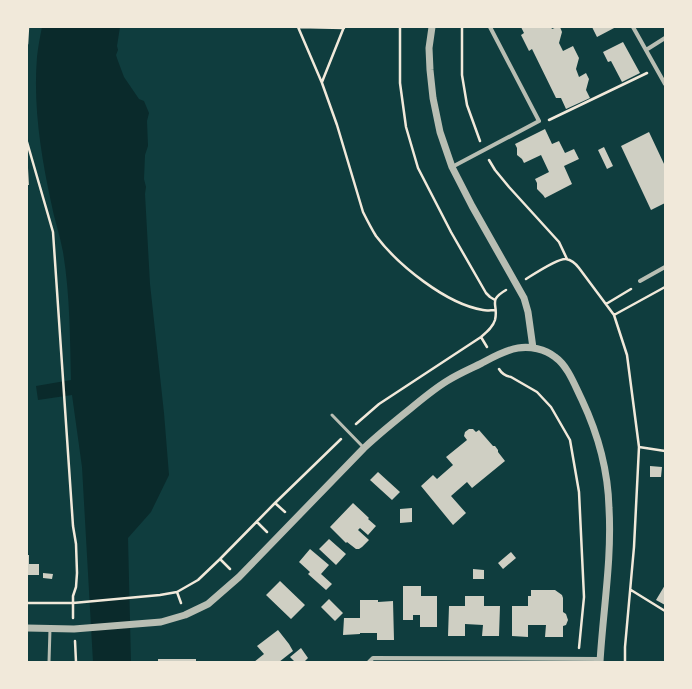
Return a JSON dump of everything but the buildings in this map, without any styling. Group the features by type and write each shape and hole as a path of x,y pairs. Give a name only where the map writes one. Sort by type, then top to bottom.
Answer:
{"street":[{"path":"432,27 429,48 430,70 433,98 440,132 452,167 472,206 524,298 528,312 533,348"},
{"path":"452,167 539,121 490,27"},
{"path":"633,27 665,84"},
{"path":"646,50 665,38"},
{"path":"640,281 665,266"},
{"path":"27,628 77,628 161,622 170,620 208,604 239,577 364,448 430,393 447,381 493,357 518,348 543,350 555,357 570,377 588,414 594,428 607,477 609,552 600,660 578,658 373,658 368,662"}],"lane":[{"path":"332,415 364,448"},
{"path":"49,662 50,629"}],"path":[{"path":"27,44 28,27"},
{"path":"27,603 73,603 160,595 177,592 198,580 220,560 348,431 379,404 481,337 495,321 495,310 485,311 463,304 448,297 414,273 396,258 375,235 363,212 337,125 299,27 344,27 322,83"},
{"path":"400,27 400,83 406,127 418,168 451,232 486,293 490,298 495,300"},
{"path":"539,121 547,121 656,68"},
{"path":"27,142 53,232 76,551 76,587 73,596 73,603"},
{"path":"567,259 579,268 614,315 627,355 638,447 634,547 625,662"},
{"path":"606,304 638,285 640,281"},
{"path":"614,315 665,287"},
{"path":"481,337 501,372 537,392 551,407 570,440 579,492 584,597 578,658"},
{"path":"638,447 665,451"},
{"path":"631,590 665,611"},
{"path":"76,662 77,628"}],"water":[{"path":"42,27 120,27 117,46 118,50 116,55 118,61 124,77 139,99 144,101 149,113 147,121 148,146 145,155 144,179 146,187 145,194 150,284 169,475 151,512 128,538 131,662 93,662 82,467 72,395 38,400 36,386 71,380 69,316 65,268 62,246 52,208 44,166 37,112 37,57"}]}
